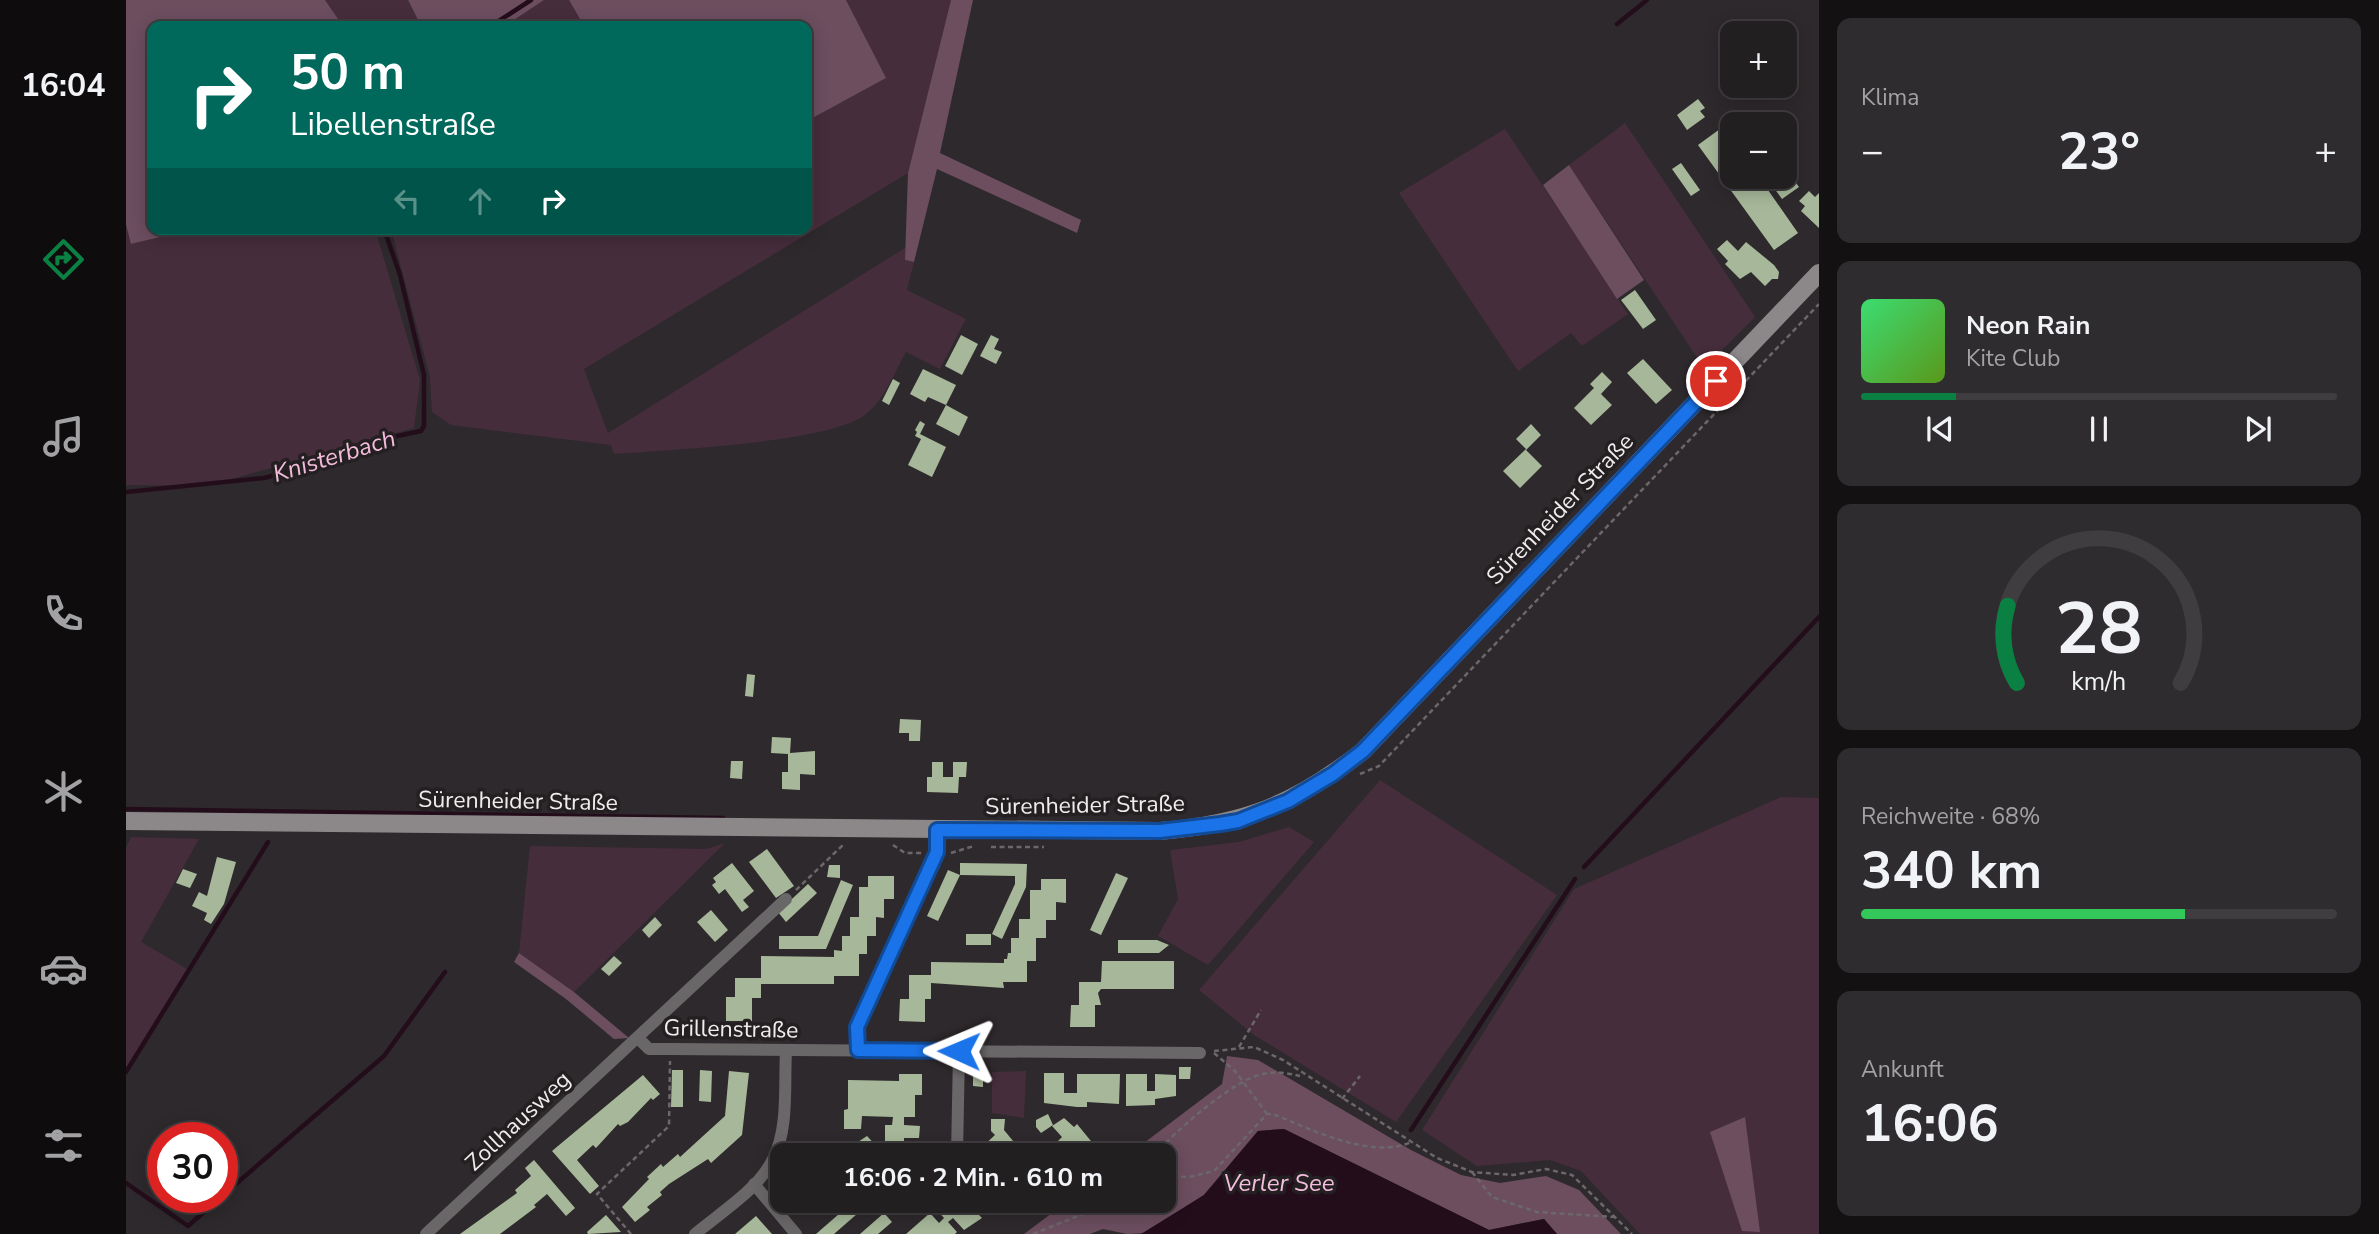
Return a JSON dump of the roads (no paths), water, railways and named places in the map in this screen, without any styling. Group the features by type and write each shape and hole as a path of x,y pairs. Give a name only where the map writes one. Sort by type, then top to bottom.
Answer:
{"main road":[{"name":"Sürenheider Straße","path":"126,821 846,836 937,830 1160,831 1202,828 1238,821 1288,801 1333,774 1363,751 1819,273"}],"street":[{"path":"858,1050 857,1027 937,852 937,830"},
{"name":"Grillenstraße","path":"786,899 638,1038 649,1049 1200,1053"},
{"name":"Zollhausweg","path":"426,1234 638,1038"},
{"path":"695,1234 754,1184 773,1159 782,1126 786,1051"},
{"path":"957,1143 959,1051"},
{"path":"754,1184 796,1234"}],"water":[{"name":"Verler See","path":"1284,1129 1489,1230 1544,1219 1557,1234 1141,1234 1204,1195 1258,1131"}],"waterway":[{"name":"Knisterbach","path":"499,21 531,0"},
{"path":"1617,24 1647,0"},
{"name":"Knisterbach","path":"126,492 264,478 331,460 364,443 421,431 424,426 424,375 400,275 386,235"},
{"path":"1584,867 1819,617"},
{"path":"126,809 723,818"},
{"path":"126,1072 268,842"},
{"path":"1411,1130 1575,879"},
{"path":"238,1182 384,1056 445,972"},
{"path":"126,1183 147,1198"},
{"path":"169,1213 188,1226 203,1213"}]}
